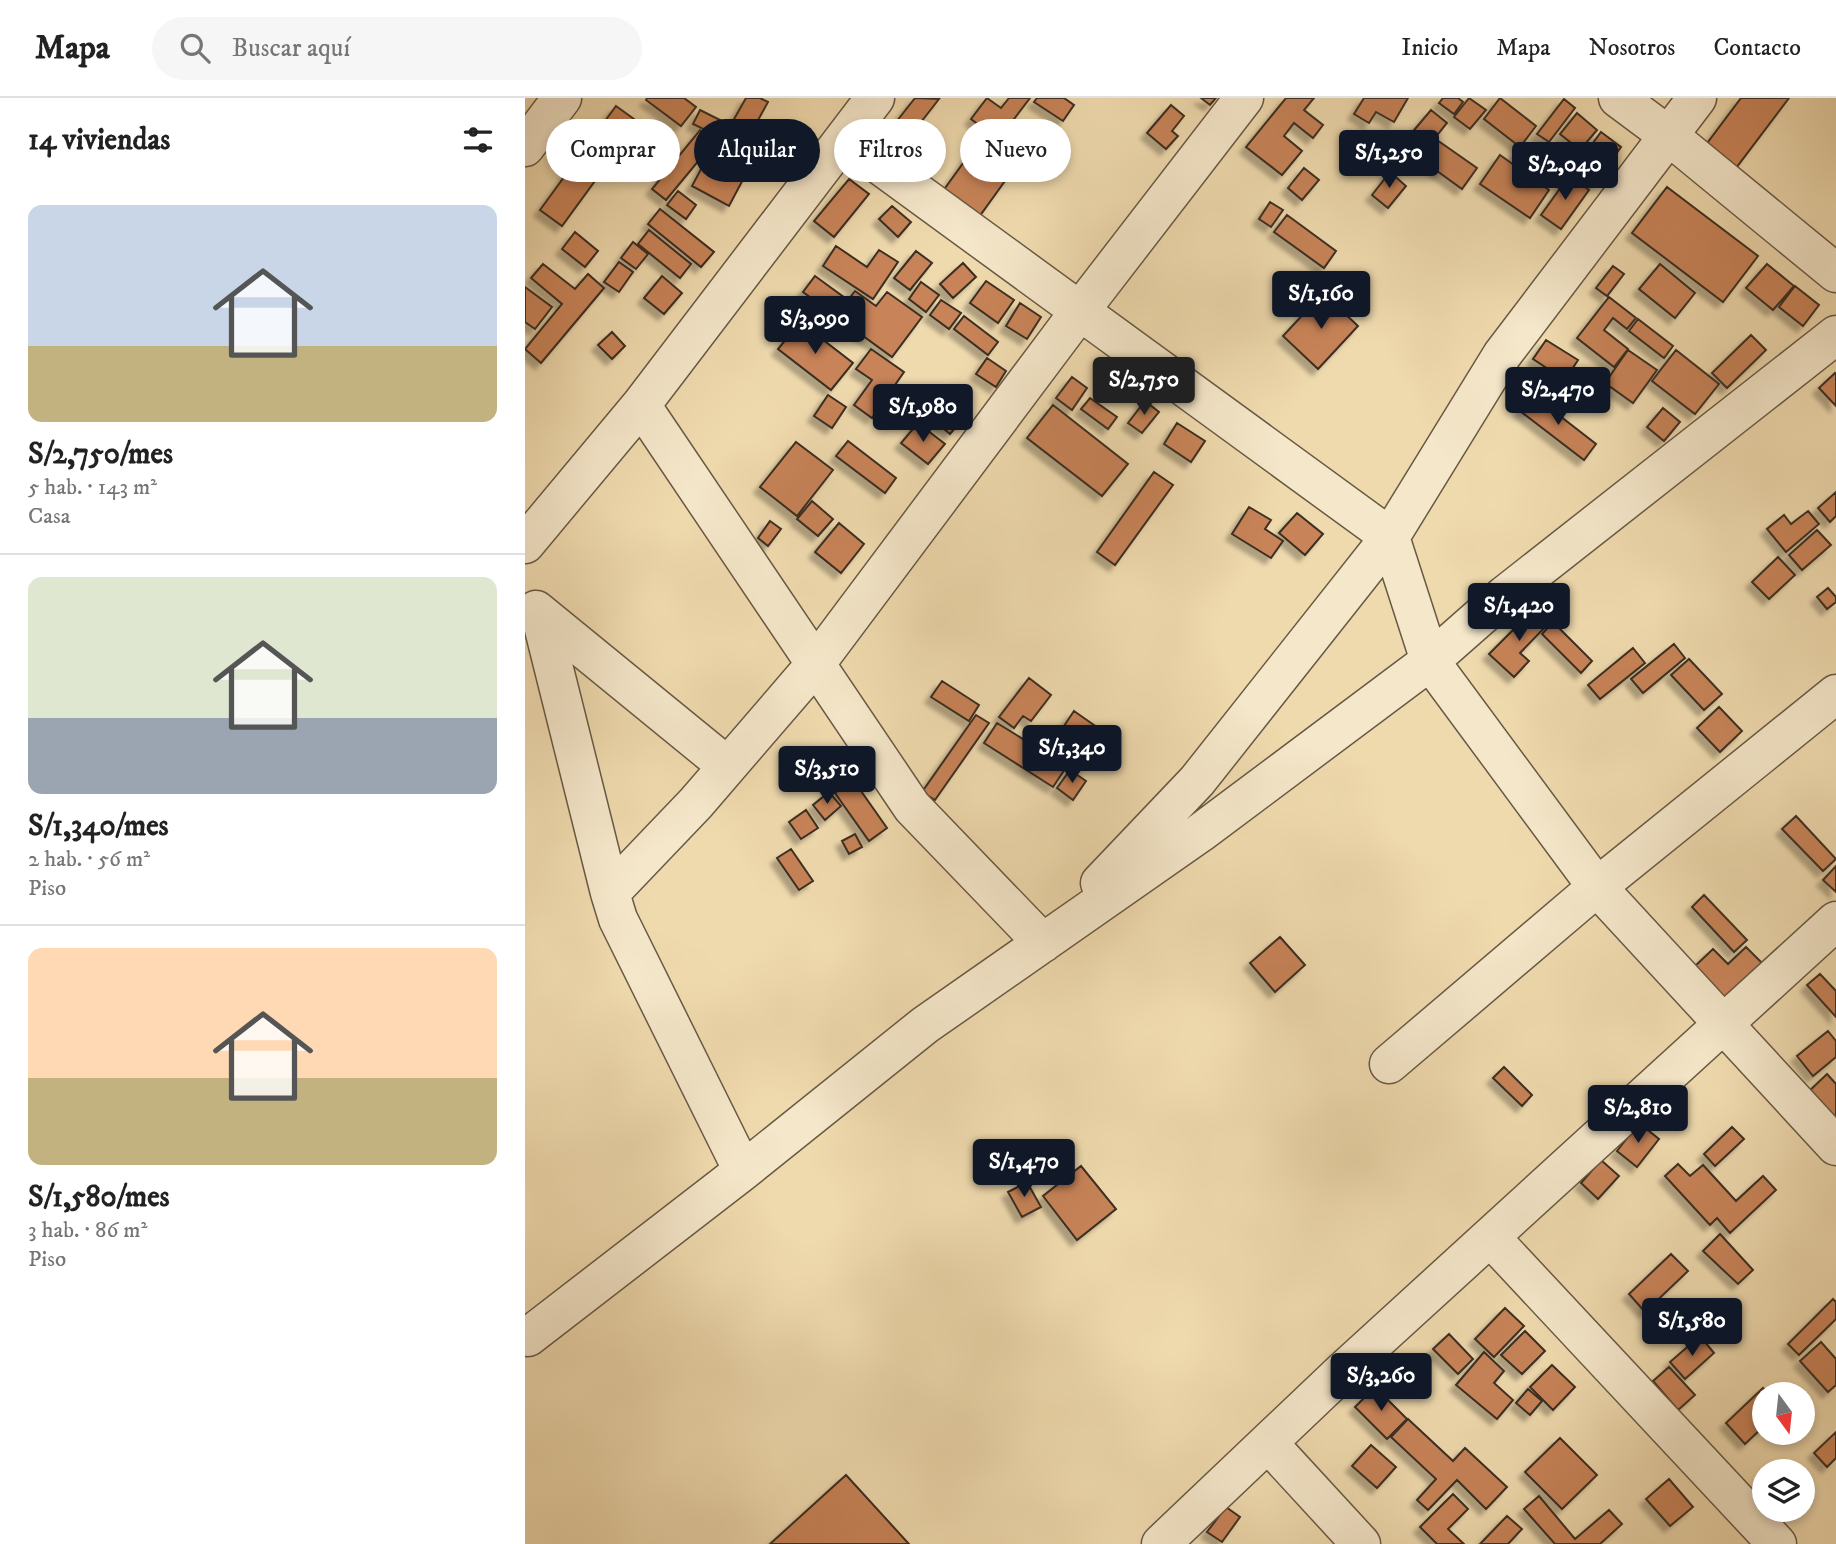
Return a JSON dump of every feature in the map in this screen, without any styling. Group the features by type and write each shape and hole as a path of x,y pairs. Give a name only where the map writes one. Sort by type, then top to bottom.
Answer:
{"street":[{"path":"525,147 562,98"},
{"path":"859,119 875,98"},
{"path":"610,892 689,811 814,666 1079,312 1244,98"},
{"path":"1618,98 1669,136 1836,273"},
{"path":"1043,943 1197,781 1390,537 1501,355 1697,98"},
{"path":"525,544 641,405 834,151"},
{"path":"902,182 1390,537 1430,662 1597,887 1836,1146"},
{"path":"528,1338 925,1025 1200,833 1430,662 1505,595 1836,335"},
{"path":"641,405 814,666 912,807 1043,943"},
{"path":"533,607 727,766"},
{"path":"533,607 618,919 743,1171"},
{"path":"1389,1064 1597,887 1836,694"},
{"path":"1161,1544 1342,1372 1836,921"},
{"path":"1491,1238 1777,1544"},
{"path":"1269,1444 1361,1544"}],"building":[{"path":"684,98 696,107 681,126 680,119 672,119 646,100"},
{"path":"746,98 760,98 768,102 759,119 734,119"},
{"path":"915,98 939,99 923,119 898,119"},
{"path":"987,98 1001,108 1009,98 1030,98 1014,119 971,119"},
{"path":"1037,98 1064,98 1074,105 1064,119 1060,119 1034,102"},
{"path":"1201,98 1216,98 1210,105"},
{"path":"1286,98 1314,98 1304,110 1323,125 1313,138 1294,123 1284,136 1302,151 1282,175 1246,147"},
{"path":"1364,98 1408,98 1394,122 1376,112 1369,123 1354,114"},
{"path":"1443,98 1458,98 1463,102 1454,114 1439,103"},
{"path":"1469,98 1486,110 1470,129 1454,117"},
{"path":"1500,98 1536,126 1520,147 1484,119"},
{"path":"1741,98 1789,98 1736,168 1705,146"},
{"path":"1564,99 1575,108 1549,142 1537,134"},
{"path":"1171,105 1184,116 1172,131 1178,136 1166,149 1147,133"},
{"path":"616,106 634,119 606,119"},
{"path":"700,110 718,119 696,119"},
{"path":"1431,110 1447,123 1426,149 1410,135"},
{"path":"1577,113 1597,130 1580,150 1560,134"},
{"path":"1601,132 1621,147 1595,184 1574,169"},
{"path":"694,137 694,166 666,200 652,189 658,182 680,182 680,155"},
{"path":"1437,140 1477,168 1462,189 1422,160"},
{"path":"1524,142 1550,162 1539,176 1514,156"},
{"path":"1500,155 1549,190 1530,218 1480,184"},
{"path":"960,167 960,182 1004,182 979,217 943,191"},
{"path":"1304,168 1319,180 1302,200 1288,188"},
{"path":"1390,172 1406,186 1388,208 1372,195"},
{"path":"1569,176 1589,190 1561,229 1541,215"},
{"path":"560,182 594,182 562,226 540,210"},
{"path":"694,182 742,182 729,206 692,186"},
{"path":"846,182 853,182 869,194 834,237 814,221"},
{"path":"1667,187 1758,256 1723,302 1632,233"},
{"path":"678,191 696,205 686,219 667,205"},
{"path":"1270,202 1283,210 1271,227 1259,219"},
{"path":"892,206 911,222 898,237 879,219"},
{"path":"660,209 714,252 701,267 648,224"},
{"path":"1287,215 1336,251 1324,268 1274,232"},
{"path":"649,230 691,264 680,278 638,244"},
{"path":"575,232 598,251 585,267 562,249"},
{"path":"633,242 648,254 636,269 621,258"},
{"path":"836,246 867,267 879,250 898,262 873,299 823,266"},
{"path":"916,251 932,263 910,290 894,278"},
{"path":"619,262 633,272 619,292 604,282"},
{"path":"963,263 976,277 953,298 940,284"},
{"path":"543,264 575,289 588,274 604,288 541,363 525,349 562,304 531,278"},
{"path":"1660,264 1695,293 1675,318 1639,289"},
{"path":"1767,264 1794,286 1773,310 1746,288"},
{"path":"1613,266 1624,274 1607,296 1596,288"},
{"path":"662,276 682,293 664,314 644,298"},
{"path":"815,276 848,300 855,291 876,306 887,292 922,317 892,357 803,292"},
{"path":"986,281 1014,300 998,323 970,303"},
{"path":"921,282 939,295 926,312 909,299"},
{"path":"1795,286 1819,305 1803,326 1779,307"},
{"path":"525,287 552,307 535,329 525,322"},
{"path":"1323,293 1358,326 1318,369 1283,336"},
{"path":"1609,297 1636,318 1627,329 1613,318 1604,330 1628,349 1614,367 1577,338"},
{"path":"941,300 961,313 949,329 930,315"},
{"path":"1020,303 1041,317 1027,339 1006,326"},
{"path":"964,316 998,342 988,355 954,329"},
{"path":"1638,319 1673,346 1664,358 1629,331"},
{"path":"800,322 853,363 831,390 778,349"},
{"path":"612,332 625,346 612,359 598,345"},
{"path":"1751,335 1766,350 1727,388 1712,373"},
{"path":"1546,340 1578,360 1565,380 1533,359"},
{"path":"871,349 904,372 872,418 854,405 872,380 856,369"},
{"path":"1628,350 1657,370 1633,403 1605,383"},
{"path":"1676,350 1719,384 1695,414 1652,381"},
{"path":"987,358 1006,371 996,387 976,374"},
{"path":"1836,374 1836,406 1819,388"},
{"path":"1072,377 1087,388 1072,410 1056,398"},
{"path":"828,395 846,407 832,428 814,416"},
{"path":"1533,395 1596,444 1584,460 1520,411"},
{"path":"941,397 965,416 950,434 926,414"},
{"path":"1090,398 1117,417 1108,429 1081,409"},
{"path":"1145,401 1159,412 1142,433 1128,423"},
{"path":"1053,405 1128,464 1102,496 1027,438"},
{"path":"1663,408 1680,422 1664,441 1647,427"},
{"path":"918,423 945,444 928,464 901,443"},
{"path":"1177,423 1205,441 1191,462 1164,444"},
{"path":"848,441 896,478 885,493 836,456"},
{"path":"796,442 833,470 797,516 760,487"},
{"path":"1154,472 1173,485 1115,565 1097,552"},
{"path":"1836,492 1836,516 1830,522 1818,508"},
{"path":"812,501 833,519 818,536 797,519"},
{"path":"1249,507 1271,520 1265,529 1283,541 1271,558 1232,534"},
{"path":"1808,511 1819,524 1786,552 1767,529 1784,515 1791,524"},
{"path":"1297,513 1323,534 1305,555 1279,533"},
{"path":"770,521 781,529 768,546 758,538"},
{"path":"839,523 864,544 841,573 815,552"},
{"path":"1817,530 1831,545 1802,570 1789,555"},
{"path":"1778,557 1795,575 1769,599 1752,582"},
{"path":"1828,588 1836,597 1836,602 1827,609 1817,597"},
{"path":"1534,609 1549,623 1520,653 1529,661 1514,677 1489,654"},
{"path":"1553,622 1592,661 1581,673 1542,634"},
{"path":"1674,644 1685,658 1643,693 1631,679"},
{"path":"1633,648 1645,663 1600,699 1588,685"},
{"path":"1689,659 1722,694 1704,710 1671,675"},
{"path":"1029,678 1051,695 1031,721 1023,716 1014,728 999,717"},
{"path":"942,681 979,705 969,721 931,697"},
{"path":"1719,707 1742,731 1720,752 1697,728"},
{"path":"1074,711 1111,737 1100,752 1064,726"},
{"path":"976,715 989,723 935,800 922,792"},
{"path":"997,723 1067,766 1053,787 984,743"},
{"path":"841,765 851,778 835,789 826,775"},
{"path":"1070,770 1086,781 1073,800 1057,788"},
{"path":"854,781 887,828 869,841 835,793"},
{"path":"829,792 841,806 825,820 813,805"},
{"path":"806,810 818,828 801,839 789,822"},
{"path":"1796,816 1836,859 1823,871 1782,829"},
{"path":"855,834 862,847 849,854 842,841"},
{"path":"791,849 813,881 799,890 777,858"},
{"path":"1836,866 1836,892 1823,880"},
{"path":"1704,895 1747,940 1734,952 1692,907"},
{"path":"1280,937 1305,965 1275,992 1250,963"},
{"path":"1746,947 1762,963 1723,1000 1693,968 1713,949 1728,964"},
{"path":"1820,974 1836,991 1836,1017 1807,985"},
{"path":"1828,1031 1836,1041 1836,1057 1813,1076 1797,1056"},
{"path":"1504,1067 1532,1095 1522,1106 1493,1078"},
{"path":"1827,1074 1836,1084 1836,1130 1804,1096"},
{"path":"1639,1123 1659,1139 1637,1167 1617,1151"},
{"path":"1732,1127 1744,1139 1715,1166 1704,1154"},
{"path":"1601,1160 1619,1176 1598,1199 1581,1183"},
{"path":"1678,1164 1690,1176 1703,1165 1736,1201 1763,1176 1776,1190 1730,1233 1717,1218 1710,1225 1665,1176"},
{"path":"1081,1166 1116,1209 1077,1240 1043,1196"},
{"path":"1027,1182 1041,1207 1022,1217 1008,1192"},
{"path":"1720,1234 1753,1270 1738,1284 1703,1251"},
{"path":"1671,1254 1688,1271 1645,1312 1629,1294"},
{"path":"1833,1299 1836,1302 1836,1319 1799,1355 1788,1344"},
{"path":"1505,1308 1524,1326 1494,1357 1475,1339"},
{"path":"1525,1331 1545,1351 1522,1374 1501,1355"},
{"path":"1449,1334 1473,1359 1458,1374 1433,1349"},
{"path":"1700,1336 1714,1353 1685,1379 1670,1362"},
{"path":"1821,1342 1836,1359 1836,1385 1828,1392 1800,1361"},
{"path":"1484,1352 1504,1371 1494,1383 1513,1400 1497,1419 1456,1385"},
{"path":"1552,1365 1575,1387 1553,1410 1530,1387"},
{"path":"1669,1367 1695,1395 1678,1410 1653,1381"},
{"path":"1375,1387 1407,1419 1387,1439 1355,1407"},
{"path":"1528,1389 1542,1401 1530,1415 1516,1403"},
{"path":"1752,1398 1752,1437 1745,1444 1726,1423"},
{"path":"1408,1419 1453,1461 1465,1448 1507,1487 1486,1509 1457,1480 1428,1510 1417,1500 1436,1479 1391,1437"},
{"path":"1836,1432 1836,1458 1827,1467 1814,1453"},
{"path":"1560,1438 1597,1475 1562,1509 1525,1472"},
{"path":"1371,1445 1396,1467 1377,1488 1352,1466"},
{"path":"846,1475 909,1544 770,1544"},
{"path":"1669,1479 1693,1507 1670,1526 1646,1499"},
{"path":"1453,1494 1468,1509 1448,1529 1464,1544 1437,1544 1420,1527"},
{"path":"1539,1496 1575,1539 1609,1510 1622,1524 1600,1544 1555,1544 1524,1509"},
{"path":"1226,1507 1240,1517 1222,1542 1207,1532"},
{"path":"1507,1516 1522,1529 1508,1544 1480,1544"}]}
